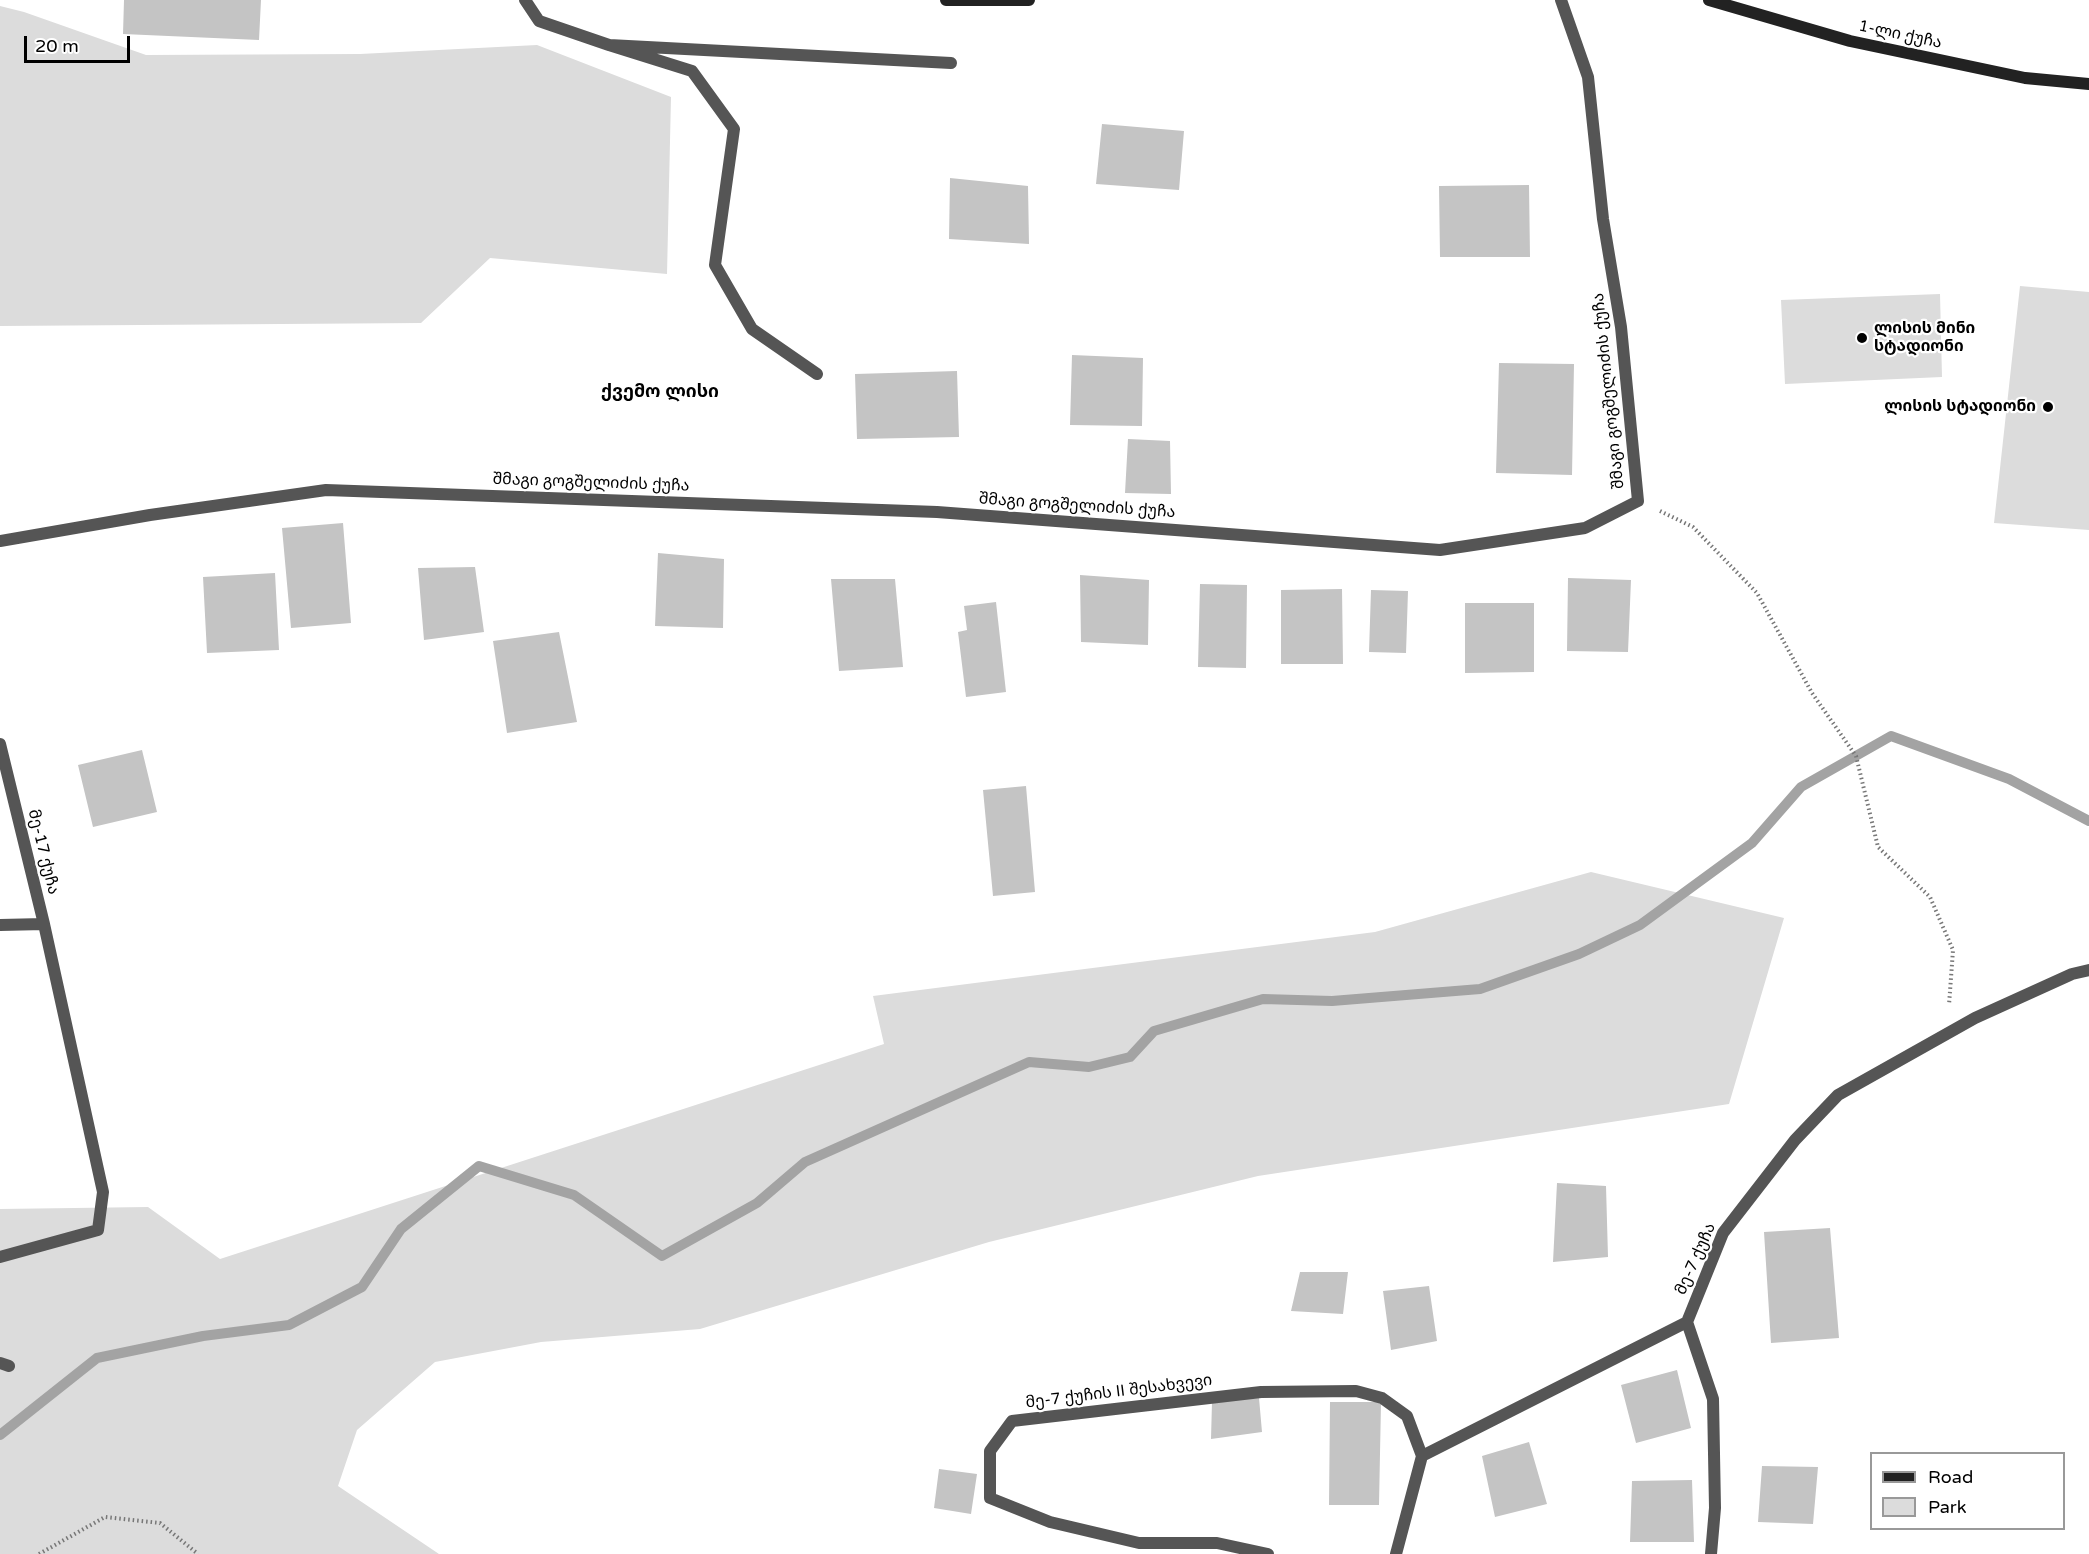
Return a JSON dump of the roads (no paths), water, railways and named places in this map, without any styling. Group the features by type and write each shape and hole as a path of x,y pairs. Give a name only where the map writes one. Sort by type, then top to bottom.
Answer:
{"main road":[{"path":"954,0 1029,0"},
{"name":"1-ლი ქუჩა","path":"1708,0 1850,41 2025,78 2089,84"}],"street":[{"path":"525,0 539,21 692,71 734,129 715,265 752,329 817,374"},
{"name":"შმაგი გოგშელიძის ქუჩა","path":"0,541 150,514 326,490 937,512 1440,550 1585,528 1638,501 1621,327 1603,219 1588,77 1561,0"},
{"path":"609,45 951,63"},
{"name":"მე-17 ქუჩა","path":"0,744 44,924 103,1192 98,1230 0,1257"},
{"path":"0,925 44,924"},
{"name":"მე-7 ქუჩა","path":"1422,1456 1688,1322 1723,1233 1795,1140 1838,1095 1975,1018 2072,974 2089,970"},
{"path":"1688,1322 1713,1399 1715,1508 1711,1554"},
{"name":"მე-7 ქუჩის II შესახვევი","path":"1268,1554 1217,1544 1139,1544 1050,1522 990,1498 990,1450 1012,1421 1260,1392 1356,1391 1382,1398 1407,1416 1422,1456"},
{"path":"1396,1554 1422,1456"}],"waterway":[{"path":"0,1435 97,1358 203,1336 289,1325 362,1287 401,1229 479,1166 574,1195 662,1256 757,1203 805,1162 1029,1062 1089,1067 1130,1057 1154,1031 1263,999 1332,1001 1480,989 1579,954 1640,925 1752,843 1801,787 1891,736 2009,779 2089,821"}],"place":[{"name":"ლისის მინი სტადიონი","path":"1862,338"},
{"name":"ლისის სტადიონი","path":"2048,407"}],"district":[{"name":"ქვემო ლისი","path":"660,392"}]}
